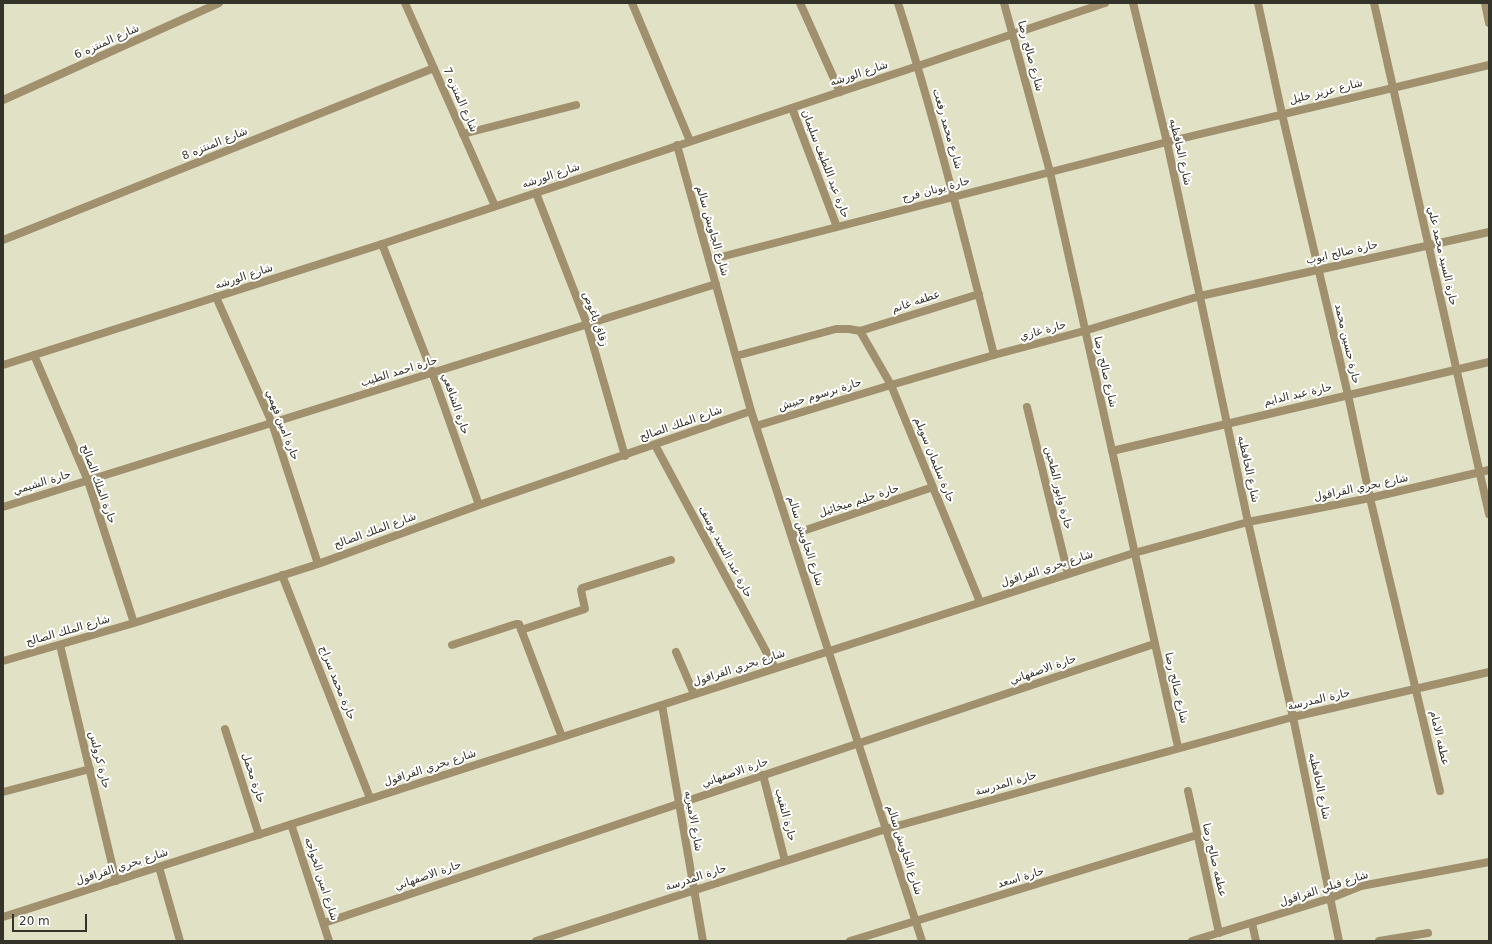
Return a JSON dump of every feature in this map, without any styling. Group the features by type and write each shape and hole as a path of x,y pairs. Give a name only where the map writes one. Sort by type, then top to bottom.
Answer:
{"street":[{"name":"شارع المنتزه 6","path":"3,100 219,3"},
{"name":"شارع المنتزه 7","path":"406,3 495,206"},
{"path":"632,3 690,141"},
{"path":"800,3 840,92"},
{"name":"شارع محمد رفعت","path":"898,3 918,66 954,197 994,355"},
{"name":"شارع صالح رضا","path":"1004,3 1050,172 1084,331 1178,748"},
{"name":"شارع الورشه","path":"3,365 382,244 1013,35 1105,3"},
{"name":"شارع الحافظيه","path":"1132,3 1167,142 1248,522 1293,717 1339,941"},
{"name":"حارة حسين محمد","path":"1258,3 1282,114 1348,395 1370,498 1417,689"},
{"name":"حارة السيد محمد علي","path":"1374,3 1489,514"},
{"path":"1485,3 1489,23"},
{"name":"شارع عزيز خليل","path":"1167,142 1489,64"},
{"name":"شارع المنتزه 8","path":"3,240 434,68"},
{"path":"463,134 576,105"},
{"name":"حارة عبد اللطيف سليمان","path":"792,108 837,227"},
{"name":"حارة يونان فرج","path":"709,260 1167,142"},
{"name":"شارع الجاويش سالم","path":"677,146 751,412 922,941"},
{"name":"زقاق باغوص","path":"536,193 587,324 625,456"},
{"name":"حارة صالح ايوب","path":"1200,296 1489,232"},
{"name":"حارة الشافعي","path":"382,244 432,372 479,505"},
{"name":"حارة احمد الطيب","path":"88,481 716,284"},
{"name":"عطفه غانم","path":"860,331 979,294"},
{"name":"حارة غازي","path":"891,385 1084,331 1200,296"},
{"name":"حارة امين فهمي","path":"216,297 272,423 318,564"},
{"path":"736,356 836,329 860,331"},
{"name":"حارة سليمان سويلم","path":"860,331 891,385 980,602"},
{"name":"حارة الملك الصالح","path":"34,356 88,481 134,623"},
{"name":"حارة عبد الدايم","path":"1112,451 1489,362"},
{"name":"حارة برسوم حبيش","path":"756,426 891,385"},
{"name":"حارة وابور الطحين","path":"1027,407 1068,574"},
{"name":"شارع الملك الصالح","path":"3,661 134,623 318,564 479,505 751,412"},
{"name":"حارة عبد السيد يوسف","path":"654,445 775,668"},
{"name":"شارع بحري القراقول","path":"3,917 1134,553 1248,522 1370,498 1489,470"},
{"name":"حارة الشيمي","path":"3,507 88,481"},
{"name":"حارة حليم ميخائيل","path":"791,535 933,487"},
{"path":"521,630 585,609 581,590 582,588 671,560"},
{"name":"حارة محمد سراج","path":"282,575 370,798"},
{"path":"452,645 519,624 562,737"},
{"name":"حارة الاصفهاني","path":"324,923 1154,644"},
{"name":"حارة كرولس","path":"60,645 116,881"},
{"path":"676,652 694,694"},
{"name":"حارة المدرسة","path":"536,941 886,829 1293,717 1489,672"},
{"name":"عطفه الامام","path":"1417,689 1440,791"},
{"name":"شارع الاميريه","path":"662,704 703,941"},
{"name":"حارة محمل","path":"225,728 259,835"},
{"path":"3,792 90,769"},
{"name":"حارة النقيب","path":"763,775 785,861"},
{"name":"عطفه صالح رضا","path":"1188,791 1219,933"},
{"name":"شارع امين الخواجه","path":"291,824 330,941"},
{"name":"حارة اسعد","path":"850,941 1198,835"},
{"name":"شارع قبلي القراقول","path":"1192,941 1331,898 1361,886 1489,862"},
{"path":"159,867 180,941"},
{"path":"1252,923 1256,941"},
{"path":"1379,941 1428,933"}]}
